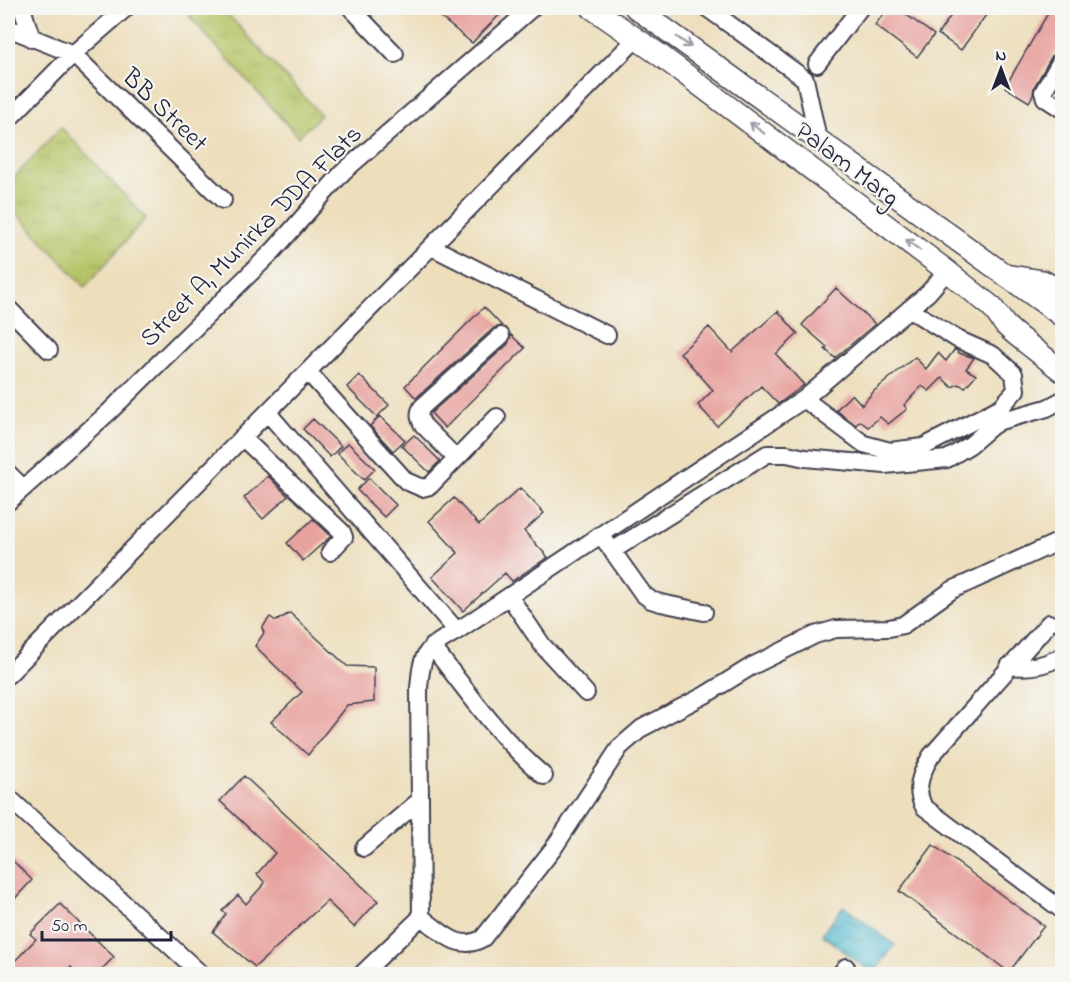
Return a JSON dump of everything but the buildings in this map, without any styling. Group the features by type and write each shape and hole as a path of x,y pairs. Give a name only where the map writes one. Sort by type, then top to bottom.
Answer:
{"main road":[{"name":"Palam Marg","path":"592,8 947,271 992,306 1005,325 1062,371"},
{"name":"Palam Marg","path":"636,8 1007,275 1043,280 1062,292"},
{"path":"1007,275 1062,316"},
{"path":"992,306 1062,356"}],"street":[{"path":"22,8 32,39"},
{"path":"351,8 395,54"},
{"name":"Street A, Munirka DDA Flats","path":"8,502 109,412 274,250 343,172 532,8"},
{"path":"707,8 805,79 818,139"},
{"path":"817,64 860,8"},
{"path":"8,120 121,9"},
{"path":"8,28 73,54"},
{"path":"8,675 636,39"},
{"name":"BB Street","path":"73,54 223,200"},
{"path":"1062,59 1043,92 1045,98 1062,109"},
{"path":"432,247 607,335"},
{"path":"362,975 421,917 420,678 424,656 432,646 804,399 928,292 947,271"},
{"path":"8,308 49,351"},
{"path":"804,399 864,444 890,451 923,447 1001,407 1016,390 1014,374 993,355 957,339 909,309"},
{"path":"456,458 423,425 419,419 419,412 501,336"},
{"path":"308,372 412,486 422,488 430,486 497,417"},
{"path":"612,551 767,454 787,454 805,458 885,465 947,459 970,445 1000,421 1047,408 1062,400"},
{"path":"268,413 457,631"},
{"path":"243,438 342,532 344,537 330,552"},
{"path":"8,473 23,488"},
{"path":"600,535 643,594 651,600 704,612"},
{"path":"421,917 451,939 462,944 472,945 483,938 553,849 620,747 642,728 705,695 752,666 815,635 836,629 903,625 952,590 1062,540"},
{"path":"509,596 543,646 586,693"},
{"path":"1049,623 931,756 922,770 918,785 918,798 924,807 1062,910"},
{"path":"432,646 496,727 544,776"},
{"path":"1010,666 1026,668 1038,666 1062,656"},
{"path":"8,797 201,975"},
{"path":"364,848 420,800"}],"green space":[{"path":"198,8 222,8 321,115 298,137 189,16"},
{"path":"61,127 146,218 85,287 8,204 8,184"}],"water":[{"path":"843,906 895,945 873,974 822,934"}]}
